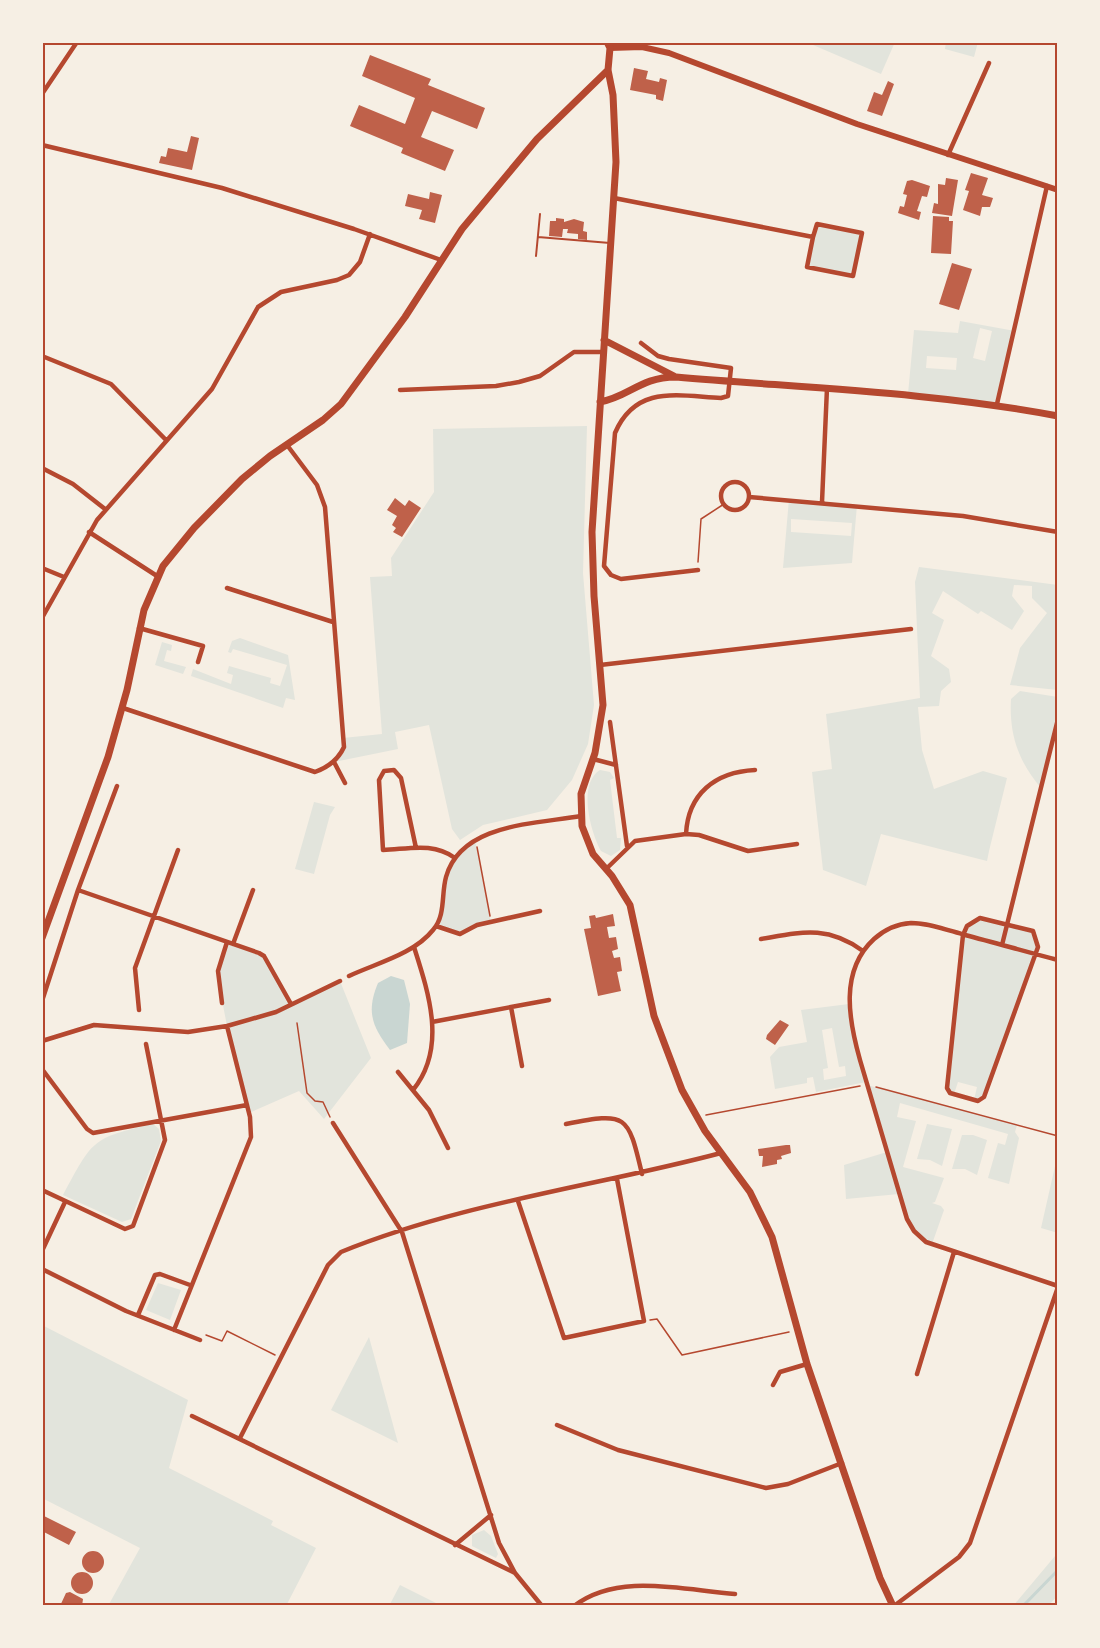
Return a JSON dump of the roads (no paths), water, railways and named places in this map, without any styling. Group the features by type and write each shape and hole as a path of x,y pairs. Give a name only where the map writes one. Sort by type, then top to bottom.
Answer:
{"main road":[{"path":"610,44 608,70 614,109 614,198 592,532 593,589 603,705 593,759 581,794 580,816 588,844 630,905 654,1016 677,1080 696,1117 750,1192 769,1230 807,1364 880,1578 893,1606"},
{"path":"42,938 63,873 105,765 123,708 138,628 157,576 181,543 230,490 255,467 323,420 350,392 405,316 441,260 537,138 608,70"},
{"path":"604,340 676,377"},
{"path":"600,402 610,400 649,380 676,377 998,404 1058,416"}],"street":[{"path":"42,94 77,42"},
{"path":"610,44 642,47 681,57 837,117 1058,190"},
{"path":"948,154 989,63"},
{"path":"42,146 222,188 370,234 441,260"},
{"path":"998,404 1047,186"},
{"path":"614,198 813,237"},
{"path":"817,224 862,233 853,276 807,267 813,237 817,224"},
{"path":"42,618 52,604 89,532 105,509 212,389 258,308 281,292 338,280 349,274 360,262 370,234"},
{"path":"641,343 658,356 726,365 731,368 728,396 721,398 658,395 645,400 628,412 615,433 603,562 606,570 621,579 698,570"},
{"path":"400,390 496,386 519,382 540,376 574,352 603,352"},
{"path":"42,356 111,384 166,440"},
{"path":"822,502 827,388"},
{"path":"123,708 315,772 334,762 344,747 323,499 313,479 287,445"},
{"path":"42,468 73,484 105,509"},
{"path":"733,482 745,485 749,496 746,504 740,509 731,509 724,504 721,497 723,489 733,482"},
{"path":"749,496 963,516 1058,532"},
{"path":"89,532 157,576"},
{"path":"42,568 64,577"},
{"path":"227,588 333,622"},
{"path":"138,628 203,646 198,662"},
{"path":"600,665 910,629"},
{"path":"1002,945 1058,719"},
{"path":"610,722 627,846"},
{"path":"593,759 616,765"},
{"path":"334,762 345,783"},
{"path":"416,848 402,782 394,770 384,771 379,780 383,850 436,848 455,858"},
{"path":"686,834 690,807 701,792 728,774 755,770"},
{"path":"42,1001 78,890 117,786"},
{"path":"349,976 414,947 436,926 440,917 446,877 455,858 475,840 509,828 580,816"},
{"path":"606,869 627,846 635,841 686,834 699,835 748,851 797,844"},
{"path":"139,1010 135,968 178,850"},
{"path":"78,890 154,915 264,957 291,1004"},
{"path":"233,944 253,890"},
{"path":"436,926 460,934 477,926 540,912"},
{"path":"980,918 1007,924 1033,931 1038,947 1037,954 984,1097 979,1101 950,1093 947,1089 963,935 967,926 980,918"},
{"path":"893,1606 959,1557 970,1543 1058,1286 926,1242 910,1225 853,1035 849,1004 852,975 863,951 878,935 900,924 923,924 1058,960"},
{"path":"761,939 820,932 841,937 863,951"},
{"path":"222,1003 218,971 227,942"},
{"path":"413,1090 422,1079 426,1065 432,1022 429,992 414,947"},
{"path":"42,1041 94,1025 124,1025 188,1032 227,1026 276,1012 340,981"},
{"path":"432,1022 549,999"},
{"path":"511,1007 522,1066"},
{"path":"174,1330 251,1137 251,1120 227,1026"},
{"path":"42,1190 125,1229 131,1228 163,1149 162,1119 146,1044"},
{"path":"42,1069 91,1132 98,1134 162,1119 247,1105"},
{"path":"398,1072 429,1110 448,1148"},
{"path":"566,1125 605,1116 621,1121 632,1132 642,1174"},
{"path":"333,1123 402,1232 500,1543 515,1573 542,1606"},
{"path":"240,1438 332,1260 347,1250 455,1215 642,1174 721,1153"},
{"path":"518,1201 564,1338 644,1321 617,1179"},
{"path":"42,1251 65,1202"},
{"path":"917,1374 954,1252"},
{"path":"42,1269 138,1315 200,1340"},
{"path":"138,1315 155,1275 160,1274 190,1286"},
{"path":"773,1385 780,1372 807,1364"},
{"path":"192,1416 515,1573"},
{"path":"557,1425 618,1450 766,1488 788,1484 842,1463"},
{"path":"455,1545 491,1515"},
{"path":"574,1606 598,1592 626,1586 735,1594"}],"lane":[{"path":"536,256 540,214"},
{"path":"538,237 611,244"}],"waterway":[{"path":"1023,1606 1058,1570"}]}
